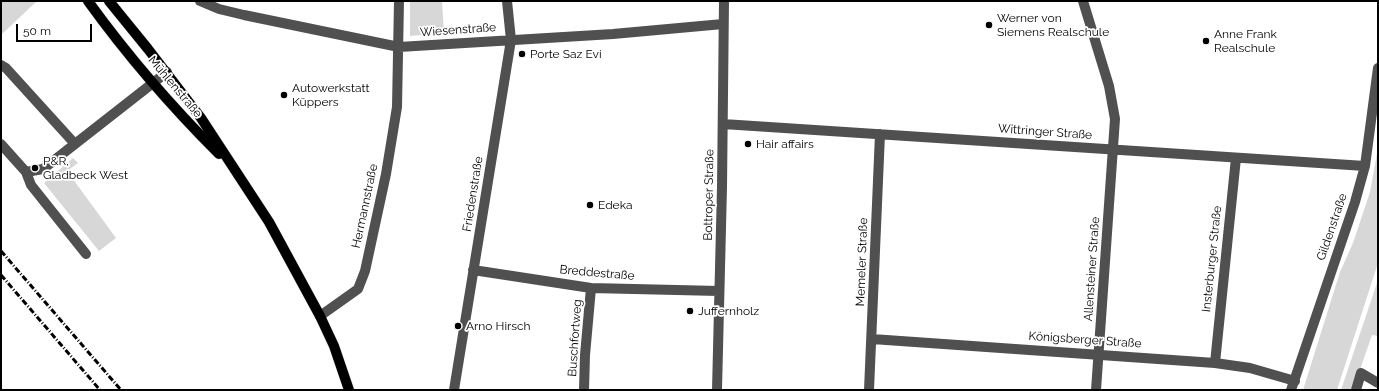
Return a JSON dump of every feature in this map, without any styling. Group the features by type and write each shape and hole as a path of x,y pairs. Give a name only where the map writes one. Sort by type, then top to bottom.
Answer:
{"main road":[{"name":"Mühlenstraße","path":"88,1 193,129 232,168"},
{"name":"Mühlenstraße","path":"109,1 201,118 232,168 269,222 320,316"},
{"path":"320,316 334,346 349,390"}],"street":[{"name":"Wiesenstraße","path":"200,1 219,10 244,16 399,47 613,34 723,24"},
{"name":"Hermannstraße","path":"320,316 358,289 365,271 386,174 397,107 399,1"},
{"name":"Friedenstraße","path":"454,390 511,40 507,1"},
{"name":"Bottroper Straße","path":"717,390 723,124 724,1"},
{"name":"Allensteiner Straße","path":"1083,1 1113,103 1115,119 1096,390"},
{"path":"1,66 6,68 75,144"},
{"name":"Gildenstraße","path":"1293,385 1354,206 1365,166 1378,68"},
{"path":"26,172 43,169 154,83 166,72"},
{"name":"Wittringer Straße","path":"723,124 1365,166"},
{"name":"Memeler Straße","path":"869,390 880,134"},
{"path":"1,144 26,172 31,185 86,254"},
{"name":"Insterburger Straße","path":"1215,363 1236,158"},
{"name":"Breddestraße","path":"473,270 591,288 719,291"},
{"name":"Buschfortweg","path":"584,390 585,355 591,288"},
{"name":"Königsberger Straße","path":"872,339 1215,363 1250,368 1293,385"},
{"path":"1356,390 1361,373 1378,383"}],"shaded area":[{"path":"1,1 37,1 1,35"},
{"path":"410,1 442,1 444,33 410,36"},
{"path":"1378,148 1378,263 1337,390 1303,390 1340,272 1353,243 1370,192"},
{"path":"73,158 78,163 67,171 116,238 99,251 44,183"},
{"path":"1378,280 1378,336 1372,335 1353,390 1341,390"}],"railway":[{"path":"1,251 121,390"},
{"path":"1,275 100,390"}],"place":[{"name":"Werner von Siemens Realschule","path":"989,25"},
{"name":"Anne Frank Realschule","path":"1206,41"},
{"name":"Porte Saz Evi","path":"522,54"},
{"name":"Autowerkstatt Küppers","path":"284,95"},
{"name":"Hair affairs","path":"748,144"},
{"name":"P&R, Gladbeck West","path":"35,168"},
{"name":"Edeka","path":"590,205"},
{"name":"Juffernholz","path":"690,311"},
{"name":"Arno Hirsch","path":"458,326"}]}
